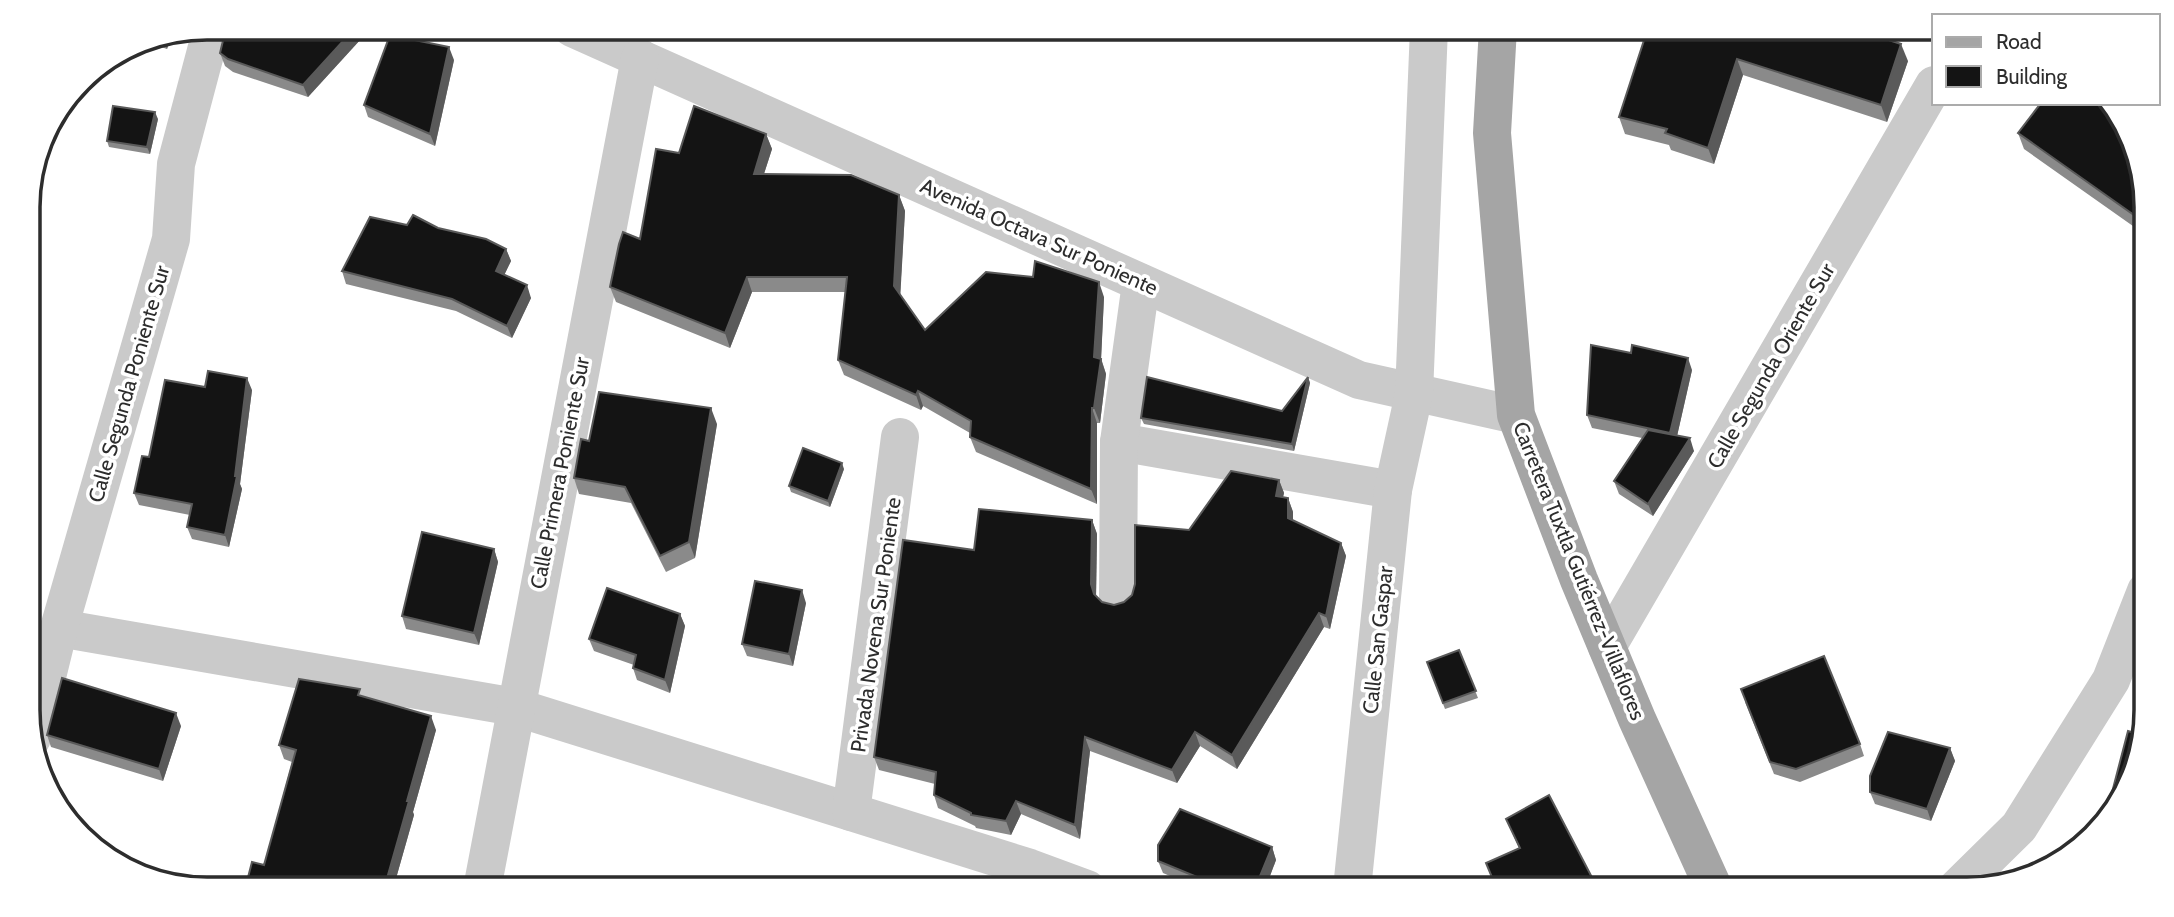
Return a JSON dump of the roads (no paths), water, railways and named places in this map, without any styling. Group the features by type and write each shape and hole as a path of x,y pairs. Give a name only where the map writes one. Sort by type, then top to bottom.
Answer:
{"main road":[{"name":"Carretera Tuxtla Gutiérrez-Villaflores","path":"1497,40 1492,133 1516,415 1579,580 1708,876"}],"street":[{"name":"Calle Segunda Poniente Sur","path":"40,705 59,628 171,239 176,164 209,40"},
{"name":"Avenida Octava Sur Poniente","path":"601,40 1359,380 1516,415"},
{"name":"Calle San Gaspar","path":"1354,876 1393,490 1414,394 1429,40"},
{"name":"Calle Primera Poniente Sur","path":"484,877 640,58"},
{"name":"Calle Segunda Oriente Sur","path":"1607,647 1932,88"},
{"path":"1118,597 1119,442 1141,283"},
{"name":"Privada Novena Sur Poniente","path":"851,812 900,437"},
{"path":"1119,442 1393,490"},
{"path":"1969,876 2019,827 2111,680 2134,622"},
{"path":"59,628 515,707 851,812 1023,877"}]}
